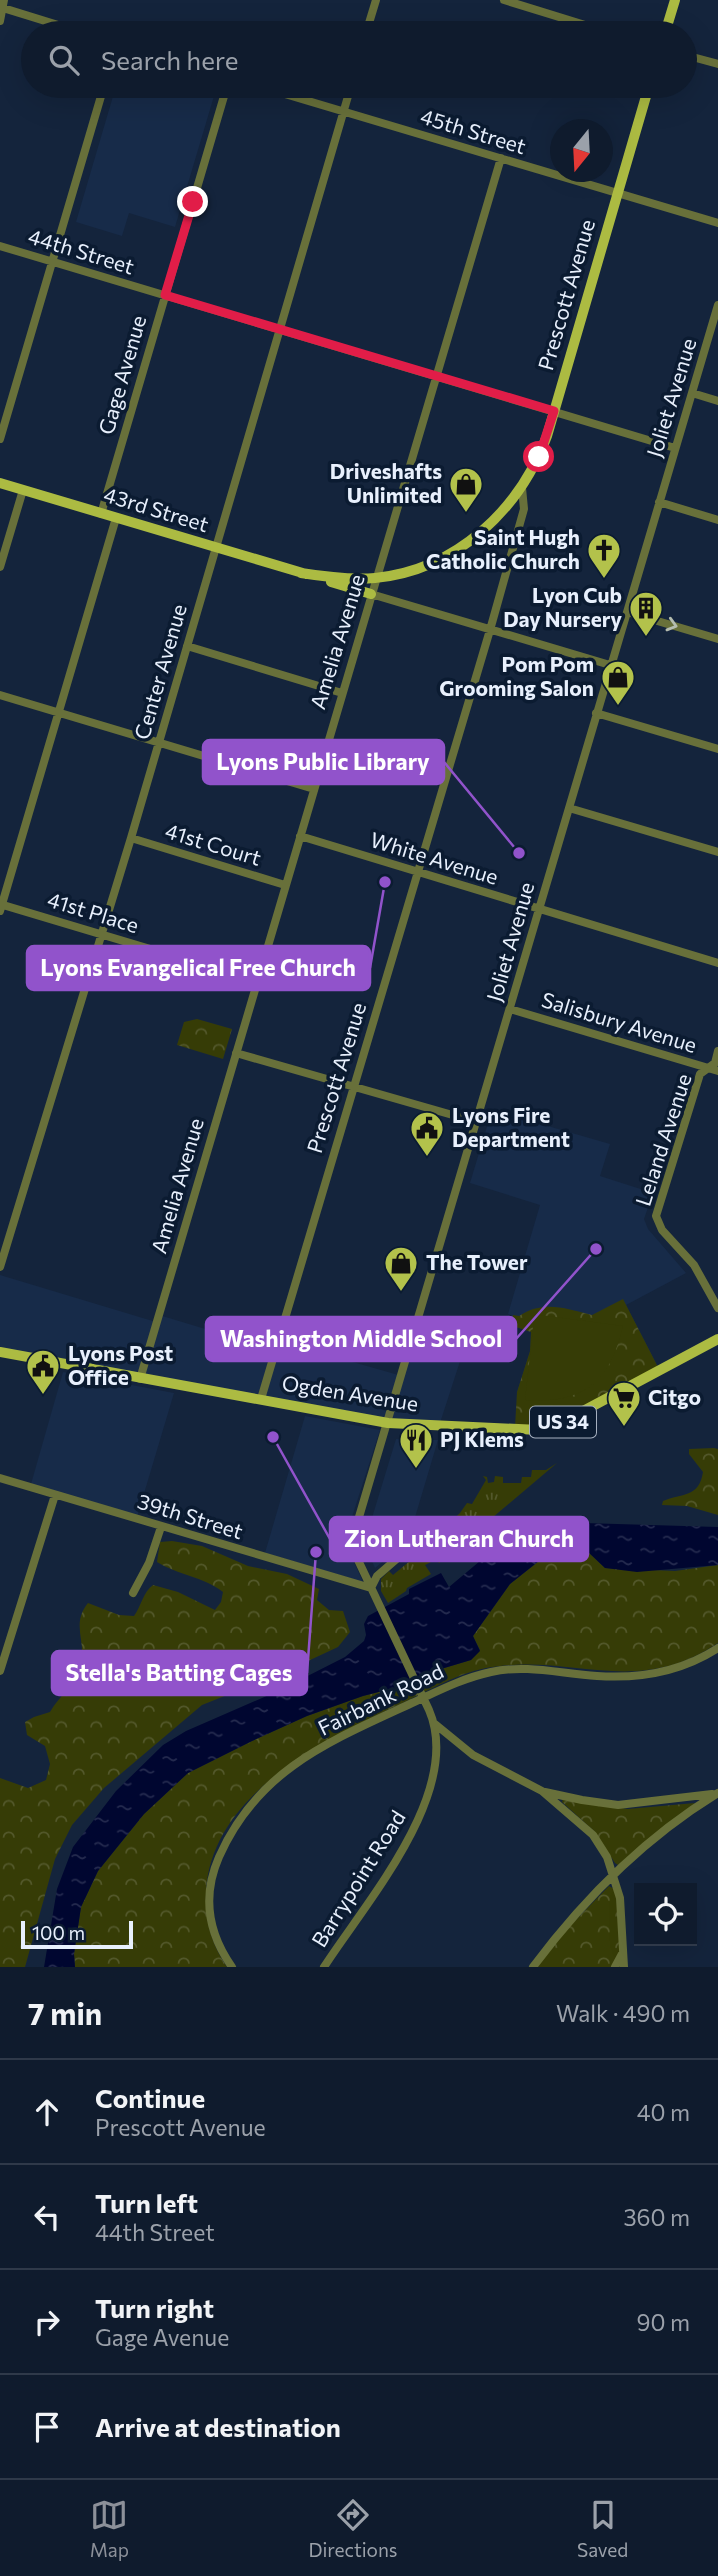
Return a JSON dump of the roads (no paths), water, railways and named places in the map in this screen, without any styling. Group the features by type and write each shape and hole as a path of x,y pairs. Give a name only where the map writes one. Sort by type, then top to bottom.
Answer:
{"main road":[{"path":"669,21 675,0"},
{"name":"Prescott Avenue","path":"522,488 539,457 554,411 645,98"},
{"name":"43rd Street","path":"0,483 301,573"},
{"path":"301,573 337,578 376,578 432,562 464,545 491,524 522,488"},
{"path":"301,573 371,594"},
{"name":"Ogden Avenue","path":"0,1352 388,1423 539,1430 550,1428 718,1339"}],"street":[{"path":"370,21 376,0"},
{"path":"504,0 572,21"},
{"path":"0,21 2,5 49,21"},
{"path":"697,58 718,64"},
{"path":"0,439 101,98"},
{"name":"Gage Avenue","path":"101,514 223,98"},
{"name":"45th Street","path":"299,98 718,223"},
{"name":"Center Avenue","path":"0,1267 131,838 347,98"},
{"name":"Amelia Avenue","path":"140,1378 500,159"},
{"name":"44th Street","path":"0,246 675,448"},
{"name":"Joliet Avenue","path":"378,1599 355,1550 355,1534 718,305"},
{"path":"692,393 718,401"},
{"name":"Prescott Avenue","path":"261,1399 490,629 524,509 522,488"},
{"path":"0,567 23,490"},
{"path":"659,502 718,520"},
{"path":"1,906 116,518"},
{"path":"371,594 610,665"},
{"path":"627,612 718,639"},
{"path":"187,646 341,693"},
{"path":"0,695 314,789"},
{"path":"596,713 718,749"},
{"path":"569,808 718,852"},
{"name":"White Avenue","path":"300,836 718,963"},
{"name":"41st Court","path":"131,838 285,885"},
{"name":"41st Place","path":"1,906 257,981"},
{"name":"Salisbury Avenue","path":"509,1009 718,1071"},
{"name":"Leland Avenue","path":"718,1051 715,1063 700,1074 656,1216 662,1230 694,1265 718,1308"},
{"path":"236,1053 477,1122"},
{"name":"39th Street","path":"0,1478 371,1588"},
{"path":"0,1671 55,1494"},
{"path":"133,1593 149,1563 161,1527"},
{"path":"371,1588 377,1576 422,1537"},
{"name":"Barrypoint Road","path":"324,1967 405,1847 421,1813 434,1772 437,1740 435,1724 378,1599"},
{"name":"Fairbank Road","path":"232,1967 214,1934 208,1900 214,1867 234,1824 255,1798 295,1764 421,1693 479,1675 505,1669 539,1669 597,1676 645,1676 678,1669 718,1648"},
{"path":"435,1724 473,1755 542,1791 593,1835 607,1857 614,1875 622,1911 624,1967"},
{"path":"542,1791 618,1805 717,1793"},
{"path":"533,1967 567,1924 614,1875 647,1845 717,1793"},
{"path":"615,1967 622,1954"}],"water":[{"path":"584,1523 718,1527 718,1565 637,1572 605,1568 587,1551 544,1557 510,1584 473,1636 480,1651 471,1660 421,1675 402,1686 363,1696 307,1716 188,1773 144,1814 98,1871 81,1907 74,1954 75,1967 44,1967 57,1889 73,1847 116,1791 163,1745 186,1731 278,1691 345,1657 364,1641 364,1624 368,1616 409,1594 409,1589 441,1573 449,1587 480,1561 536,1536"}],"place":[{"name":"Driveshafts Unlimited","path":"466,514"},
{"name":"Saint Hugh Catholic Church","path":"604,580"},
{"name":"Lyon Cub Day Nursery","path":"646,638"},
{"name":"Pom Pom Grooming Salon","path":"618,707"},
{"name":"Lyons Public Library","path":"519,853"},
{"name":"Lyons Evangelical Free Church","path":"385,882"},
{"name":"Lyons Fire Department","path":"427,1158"},
{"name":"Washington Middle School","path":"596,1249"},
{"name":"The Tower","path":"401,1293"},
{"name":"Lyons Post Office","path":"43,1396"},
{"name":"Citgo","path":"624,1428"},
{"name":"Zion Lutheran Church","path":"273,1437"},
{"name":"PJ Klems","path":"416,1470"},
{"name":"Stella's Batting Cages","path":"316,1552"}]}
